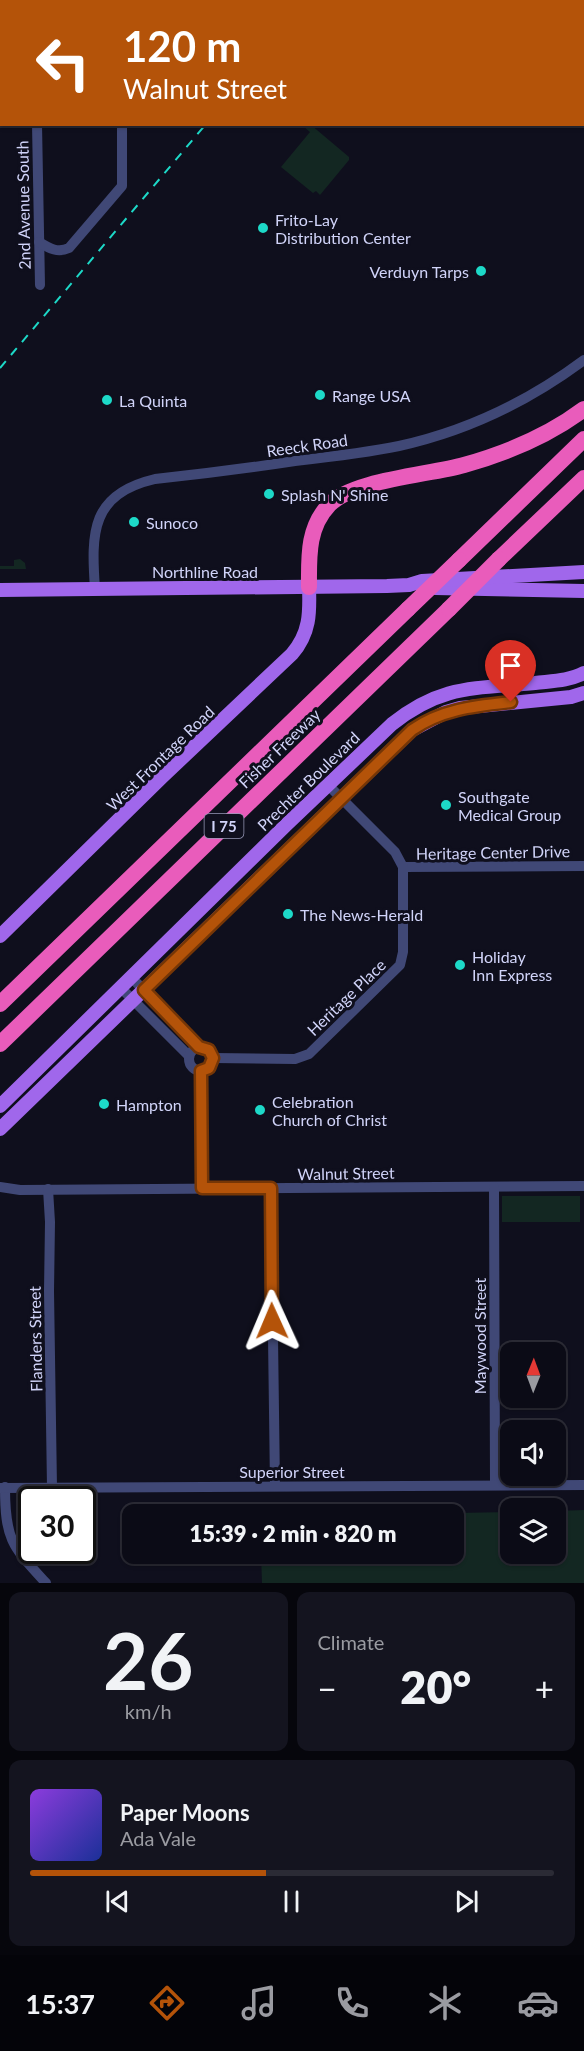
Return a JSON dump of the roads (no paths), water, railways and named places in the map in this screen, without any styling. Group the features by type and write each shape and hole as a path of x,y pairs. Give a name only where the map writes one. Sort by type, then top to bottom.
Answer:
{"highway":[{"path":"309,587 309,554 313,531 322,512 337,497 359,487 454,468 506,452 554,429 584,409"},
{"name":"Fisher Freeway","path":"0,1004 584,440"},
{"name":"Fisher Freeway","path":"0,1044 584,478"}],"main road":[{"name":"Northline Road","path":"0,590 410,585 422,581 584,572"},
{"name":"Northline Road","path":"410,585 419,588 584,591"},
{"name":"West Frontage Road","path":"0,936 162,777 292,654 304,636 309,622 309,587"},
{"name":"Prechter Boulevard","path":"0,1106 30,1074 286,825 392,724 411,709 434,697 457,690 566,679 584,673"},
{"path":"532,683 528,692 535,700"},
{"path":"0,1129 401,740 421,724 460,708 571,697 584,693"},
{"path":"411,709 418,710 420,713 421,724"},
{"path":"265,872 269,860 297,831 294,825 286,825"},
{"path":"222,888 223,900 228,903 235,902"},
{"path":"97,1010 106,1016 107,1025"},
{"path":"63,1042 68,1055 76,1055"},
{"path":"30,1074 42,1088"}],"street":[{"name":"2nd Avenue South","path":"37,126 40,285"},
{"path":"39,242 50,249 62,251 69,248 122,186 122,126"},
{"name":"Reeck Road","path":"95,588 93,546 97,525 108,504 129,487 155,479 356,453 427,438 471,424 519,402 543,389 584,360"},
{"path":"328,785 395,852 402,867"},
{"name":"Heritage Center Drive","path":"402,867 584,866"},
{"name":"Heritage Place","path":"213,1058 295,1059 309,1054 393,973 400,965 403,952 402,867"},
{"path":"120,987 189,1056 191,1067 201,1071 209,1068 213,1058 209,1050 199,1047 131,976"},
{"path":"189,1056 199,1047"},
{"path":"201,1071 202,1188"},
{"name":"Walnut Street","path":"0,1187 48,1190 584,1186"},
{"name":"Maywood Street","path":"494,1187 495,1485"},
{"path":"271,1188 274,1486"},
{"name":"Flanders Street","path":"48,1190 52,1486"},
{"name":"Superior Street","path":"96,1488 584,1485"},
{"path":"2,1488 10,1537 18,1552 46,1583"},
{"name":"Superior Street","path":"2,1488 18,1488"}],"railway":[{"path":"0,368 204,126"}],"place":[{"name":"Frito-Lay Distribution Center","path":"263,228"},
{"name":"Verduyn Tarps","path":"481,271"},
{"name":"Range USA","path":"320,395"},
{"name":"La Quinta","path":"107,400"},
{"name":"Splash N' Shine","path":"269,494"},
{"name":"Sunoco","path":"134,522"},
{"name":"Southgate Medical Group","path":"446,805"},
{"name":"The News-Herald","path":"288,914"},
{"name":"Holiday Inn Express","path":"460,965"},
{"name":"Hampton","path":"104,1104"},
{"name":"Celebration Church of Christ","path":"260,1110"}]}
